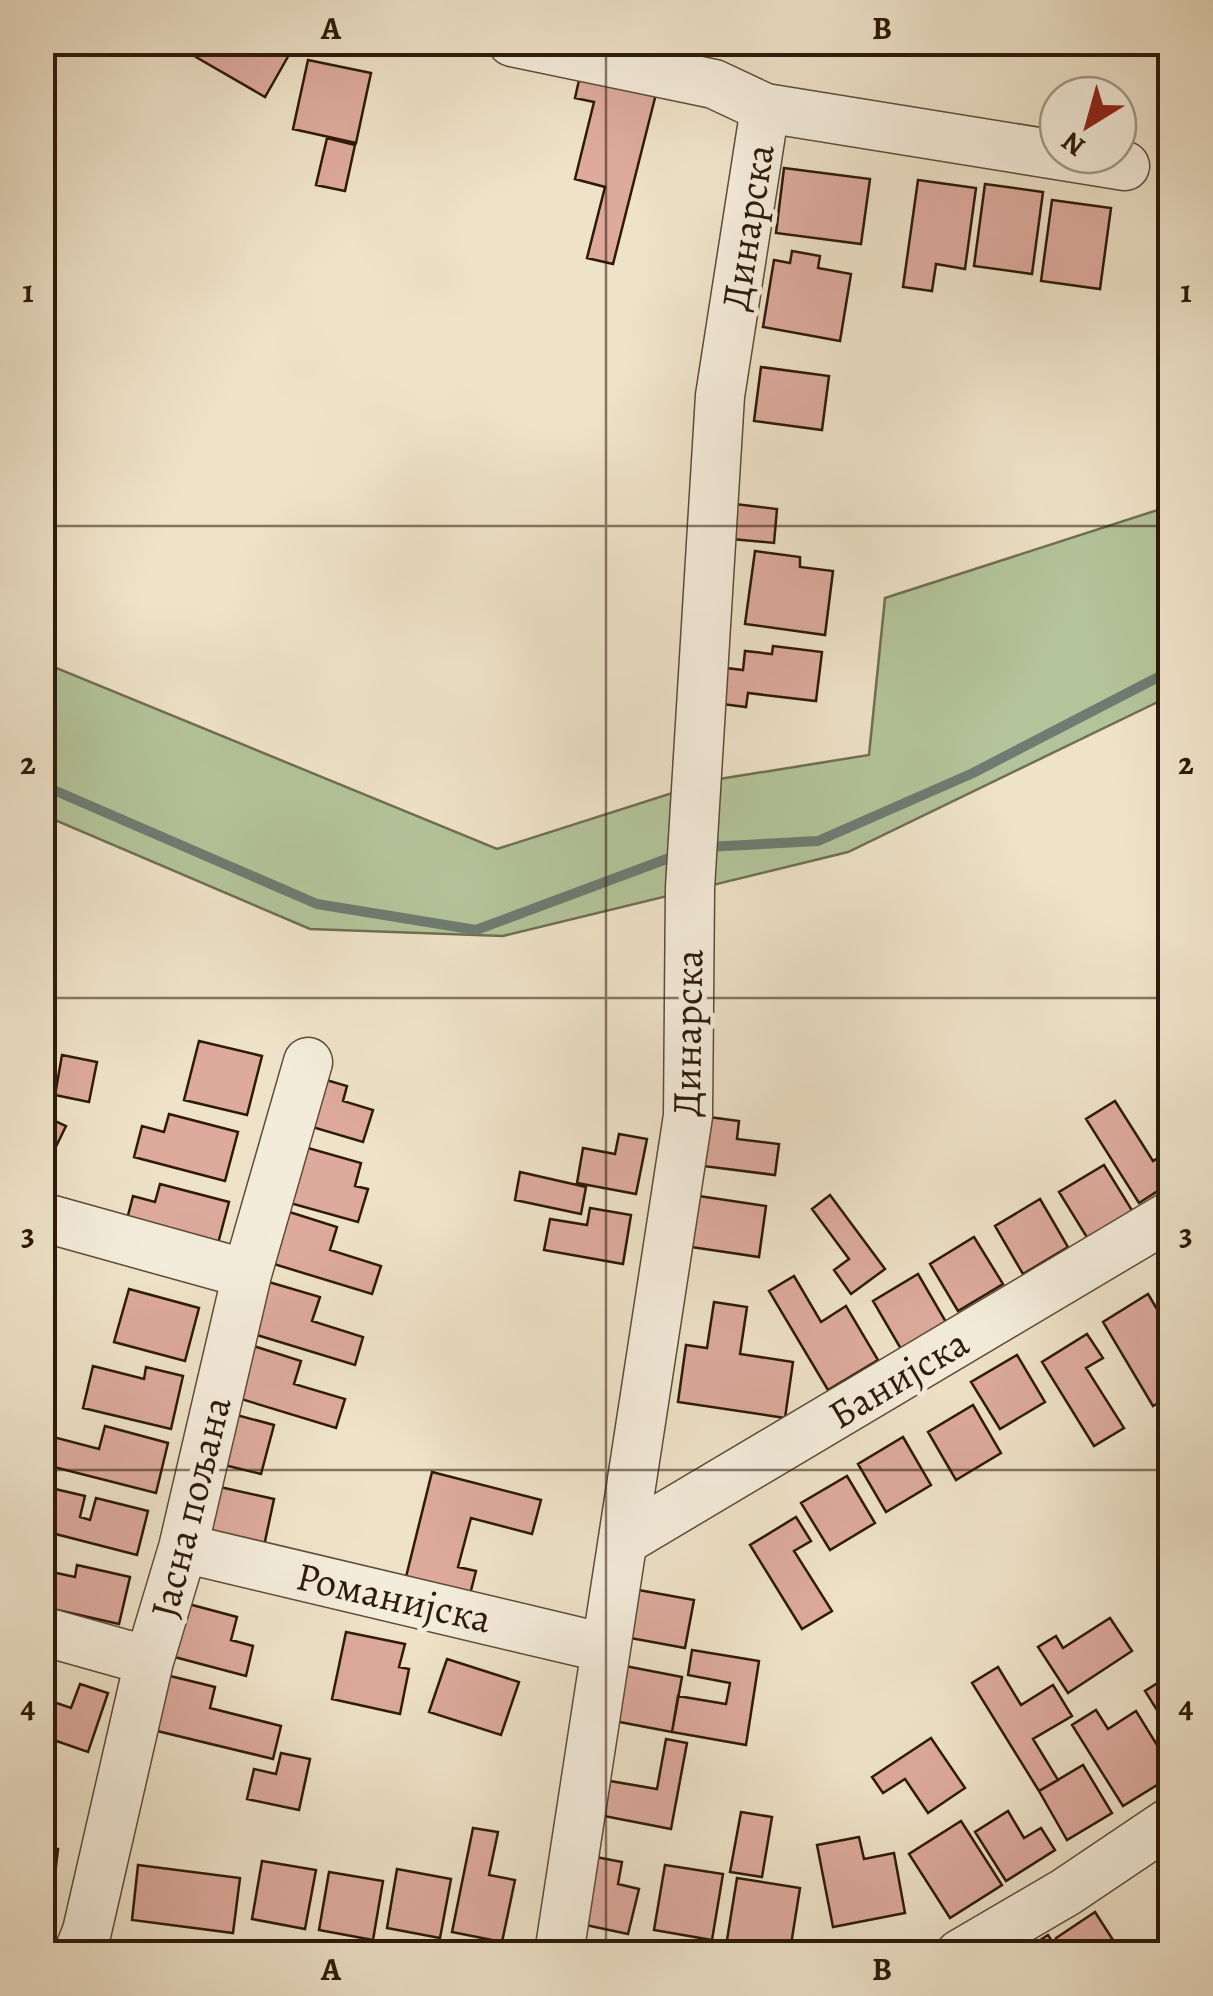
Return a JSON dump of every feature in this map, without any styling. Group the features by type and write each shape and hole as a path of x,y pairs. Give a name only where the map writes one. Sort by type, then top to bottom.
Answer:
{"street":[{"path":"512,42 714,84 766,108 1038,152"},
{"name":"Динарска","path":"559,1954 688,1116 693,815 703,713 720,396 766,108"},
{"name":"Јасна пољана","path":"78,1954 88,1931 149,1661 184,1548 247,1274 308,1062"},
{"name":"Банијска","path":"624,1540 1170,1216"},
{"path":"42,1217 247,1274"},
{"name":"Романијска","path":"184,1548 605,1648"},
{"path":"42,1631 149,1661"},
{"path":"960,1954 1066,1892 1170,1822"}],"green space":[{"path":"1170,506 1170,696 848,852 503,936 310,929 43,815 42,662 497,849 713,780 869,755 885,598"}],"building":[{"path":"204,42 288,42 294,46 265,97 196,57"},
{"path":"308,60 371,73 356,143 293,129"},
{"path":"582,67 658,86 613,264 587,258 605,187 575,179 594,102 575,98"},
{"path":"327,138 355,145 345,191 316,185"},
{"path":"784,168 870,179 861,244 776,233"},
{"path":"918,180 976,188 965,269 936,264 932,291 903,287"},
{"path":"985,184 1043,192 1032,274 974,266"},
{"path":"1052,200 1111,208 1100,289 1041,281"},
{"path":"792,251 820,256 818,268 851,274 840,341 763,327 774,260 790,263"},
{"path":"761,367 829,376 822,430 754,421"},
{"path":"735,504 777,509 774,543 732,539"},
{"path":"755,551 800,557 800,567 833,571 825,635 745,624"},
{"path":"773,646 822,652 816,701 748,693 746,707 714,703 718,667 743,670 745,651 772,654"},
{"path":"199,1041 262,1056 247,1115 184,1100"},
{"path":"62,1055 97,1062 89,1102 55,1095"},
{"path":"316,1077 347,1086 343,1101 373,1110 363,1142 302,1124"},
{"path":"1115,1101 1153,1161 1170,1153 1170,1183 1139,1203 1086,1119"},
{"path":"169,1114 238,1132 225,1181 134,1157 142,1126 164,1132"},
{"path":"42,1115 66,1126 42,1175"},
{"path":"709,1117 739,1121 737,1139 779,1144 775,1175 703,1166"},
{"path":"619,1134 647,1139 636,1194 577,1183 583,1148 615,1154"},
{"path":"294,1144 361,1163 355,1186 368,1189 358,1222 279,1200"},
{"path":"1104,1165 1133,1212 1088,1239 1059,1192"},
{"path":"520,1172 586,1187 581,1214 515,1200"},
{"path":"160,1184 229,1202 216,1251 125,1227 133,1196 155,1202"},
{"path":"830,1195 885,1269 851,1294 834,1270 849,1259 812,1209"},
{"path":"699,1196 766,1206 759,1257 691,1247"},
{"path":"1040,1199 1068,1247 1023,1274 995,1226"},
{"path":"590,1208 631,1215 623,1264 544,1250 550,1219 587,1225"},
{"path":"280,1209 337,1227 330,1250 381,1266 372,1294 264,1261"},
{"path":"974,1237 1003,1284 958,1311 930,1264"},
{"path":"918,1274 946,1322 901,1349 873,1301"},
{"path":"794,1276 821,1322 846,1306 878,1360 828,1390 769,1291"},
{"path":"262,1280 320,1297 312,1321 363,1337 355,1365 247,1332"},
{"path":"129,1289 199,1308 185,1361 114,1342"},
{"path":"1148,1294 1170,1331 1170,1396 1153,1406 1103,1322"},
{"path":"714,1302 747,1307 740,1354 793,1362 785,1418 678,1402 686,1345 707,1348"},
{"path":"1087,1334 1103,1358 1086,1368 1124,1428 1094,1446 1042,1362"},
{"path":"244,1343 301,1361 294,1384 345,1399 336,1428 228,1395"},
{"path":"1017,1355 1045,1402 1000,1429 971,1382"},
{"path":"93,1366 144,1379 146,1367 183,1376 171,1429 83,1408"},
{"path":"973,1405 1001,1453 956,1480 928,1432"},
{"path":"229,1413 274,1425 261,1474 216,1463"},
{"path":"105,1426 168,1443 156,1493 42,1464 42,1434 99,1449"},
{"path":"903,1437 931,1485 886,1512 858,1464"},
{"path":"42,1468 55,1471 49,1494 42,1492"},
{"path":"432,1472 541,1500 532,1534 471,1518 458,1567 476,1571 467,1606 403,1589"},
{"path":"847,1476 875,1523 830,1550 801,1503"},
{"path":"211,1485 274,1499 264,1546 200,1532"},
{"path":"55,1489 85,1496 80,1517 90,1520 96,1498 148,1511 137,1555 44,1531"},
{"path":"796,1517 811,1541 794,1551 832,1611 802,1629 750,1545"},
{"path":"77,1565 130,1577 119,1624 44,1607 52,1572 75,1577"},
{"path":"633,1589 694,1600 685,1648 625,1637"},
{"path":"181,1602 237,1617 231,1640 253,1646 246,1676 167,1655"},
{"path":"1110,1618 1132,1651 1068,1693 1038,1647 1056,1636 1063,1648"},
{"path":"346,1632 405,1644 399,1667 409,1669 400,1714 332,1699"},
{"path":"692,1650 759,1661 746,1745 672,1732 678,1696 726,1704 730,1683 688,1675"},
{"path":"447,1659 519,1682 501,1735 429,1712"},
{"path":"620,1665 682,1677 672,1732 609,1720"},
{"path":"998,1667 1021,1705 1053,1685 1072,1716 1033,1739 1058,1780 1039,1791 972,1683"},
{"path":"162,1674 215,1687 210,1708 281,1726 273,1759 149,1729"},
{"path":"1167,1677 1170,1683 1170,1731 1145,1691"},
{"path":"80,1684 108,1693 88,1752 42,1736 42,1698 71,1708"},
{"path":"1096,1710 1108,1729 1136,1711 1170,1766 1170,1777 1123,1806 1072,1725"},
{"path":"931,1738 965,1788 928,1813 905,1779 883,1793 872,1777"},
{"path":"666,1739 687,1743 671,1829 604,1816 610,1781 657,1789"},
{"path":"281,1753 310,1759 299,1810 247,1799 254,1769 276,1774"},
{"path":"1083,1765 1112,1813 1067,1840 1039,1791"},
{"path":"42,1779 54,1781 44,1840 42,1839"},
{"path":"1008,1811 1024,1838 1041,1828 1055,1850 1006,1881 975,1832"},
{"path":"741,1812 772,1817 762,1877 730,1872"},
{"path":"961,1821 1002,1885 950,1918 909,1854"},
{"path":"473,1828 498,1832 489,1875 515,1880 502,1942 452,1932"},
{"path":"859,1837 864,1859 894,1853 905,1913 833,1927 817,1845"},
{"path":"42,1847 58,1849 51,1908 42,1907"},
{"path":"596,1857 622,1862 618,1884 639,1889 628,1934 581,1924"},
{"path":"262,1861 316,1870 305,1929 252,1919"},
{"path":"138,1865 240,1878 233,1933 132,1920"},
{"path":"665,1865 723,1874 712,1940 654,1930"},
{"path":"397,1869 451,1879 440,1938 387,1928"},
{"path":"329,1872 383,1881 373,1940 319,1930"},
{"path":"737,1878 800,1888 790,1951 727,1940"},
{"path":"1095,1912 1122,1954 1066,1954 1056,1938"},
{"path":"1048,1935 1060,1954 1019,1954"}],"waterway":[{"path":"706,847 818,841 973,773 1170,671"},
{"path":"42,785 317,904 476,930 680,854"}]}
